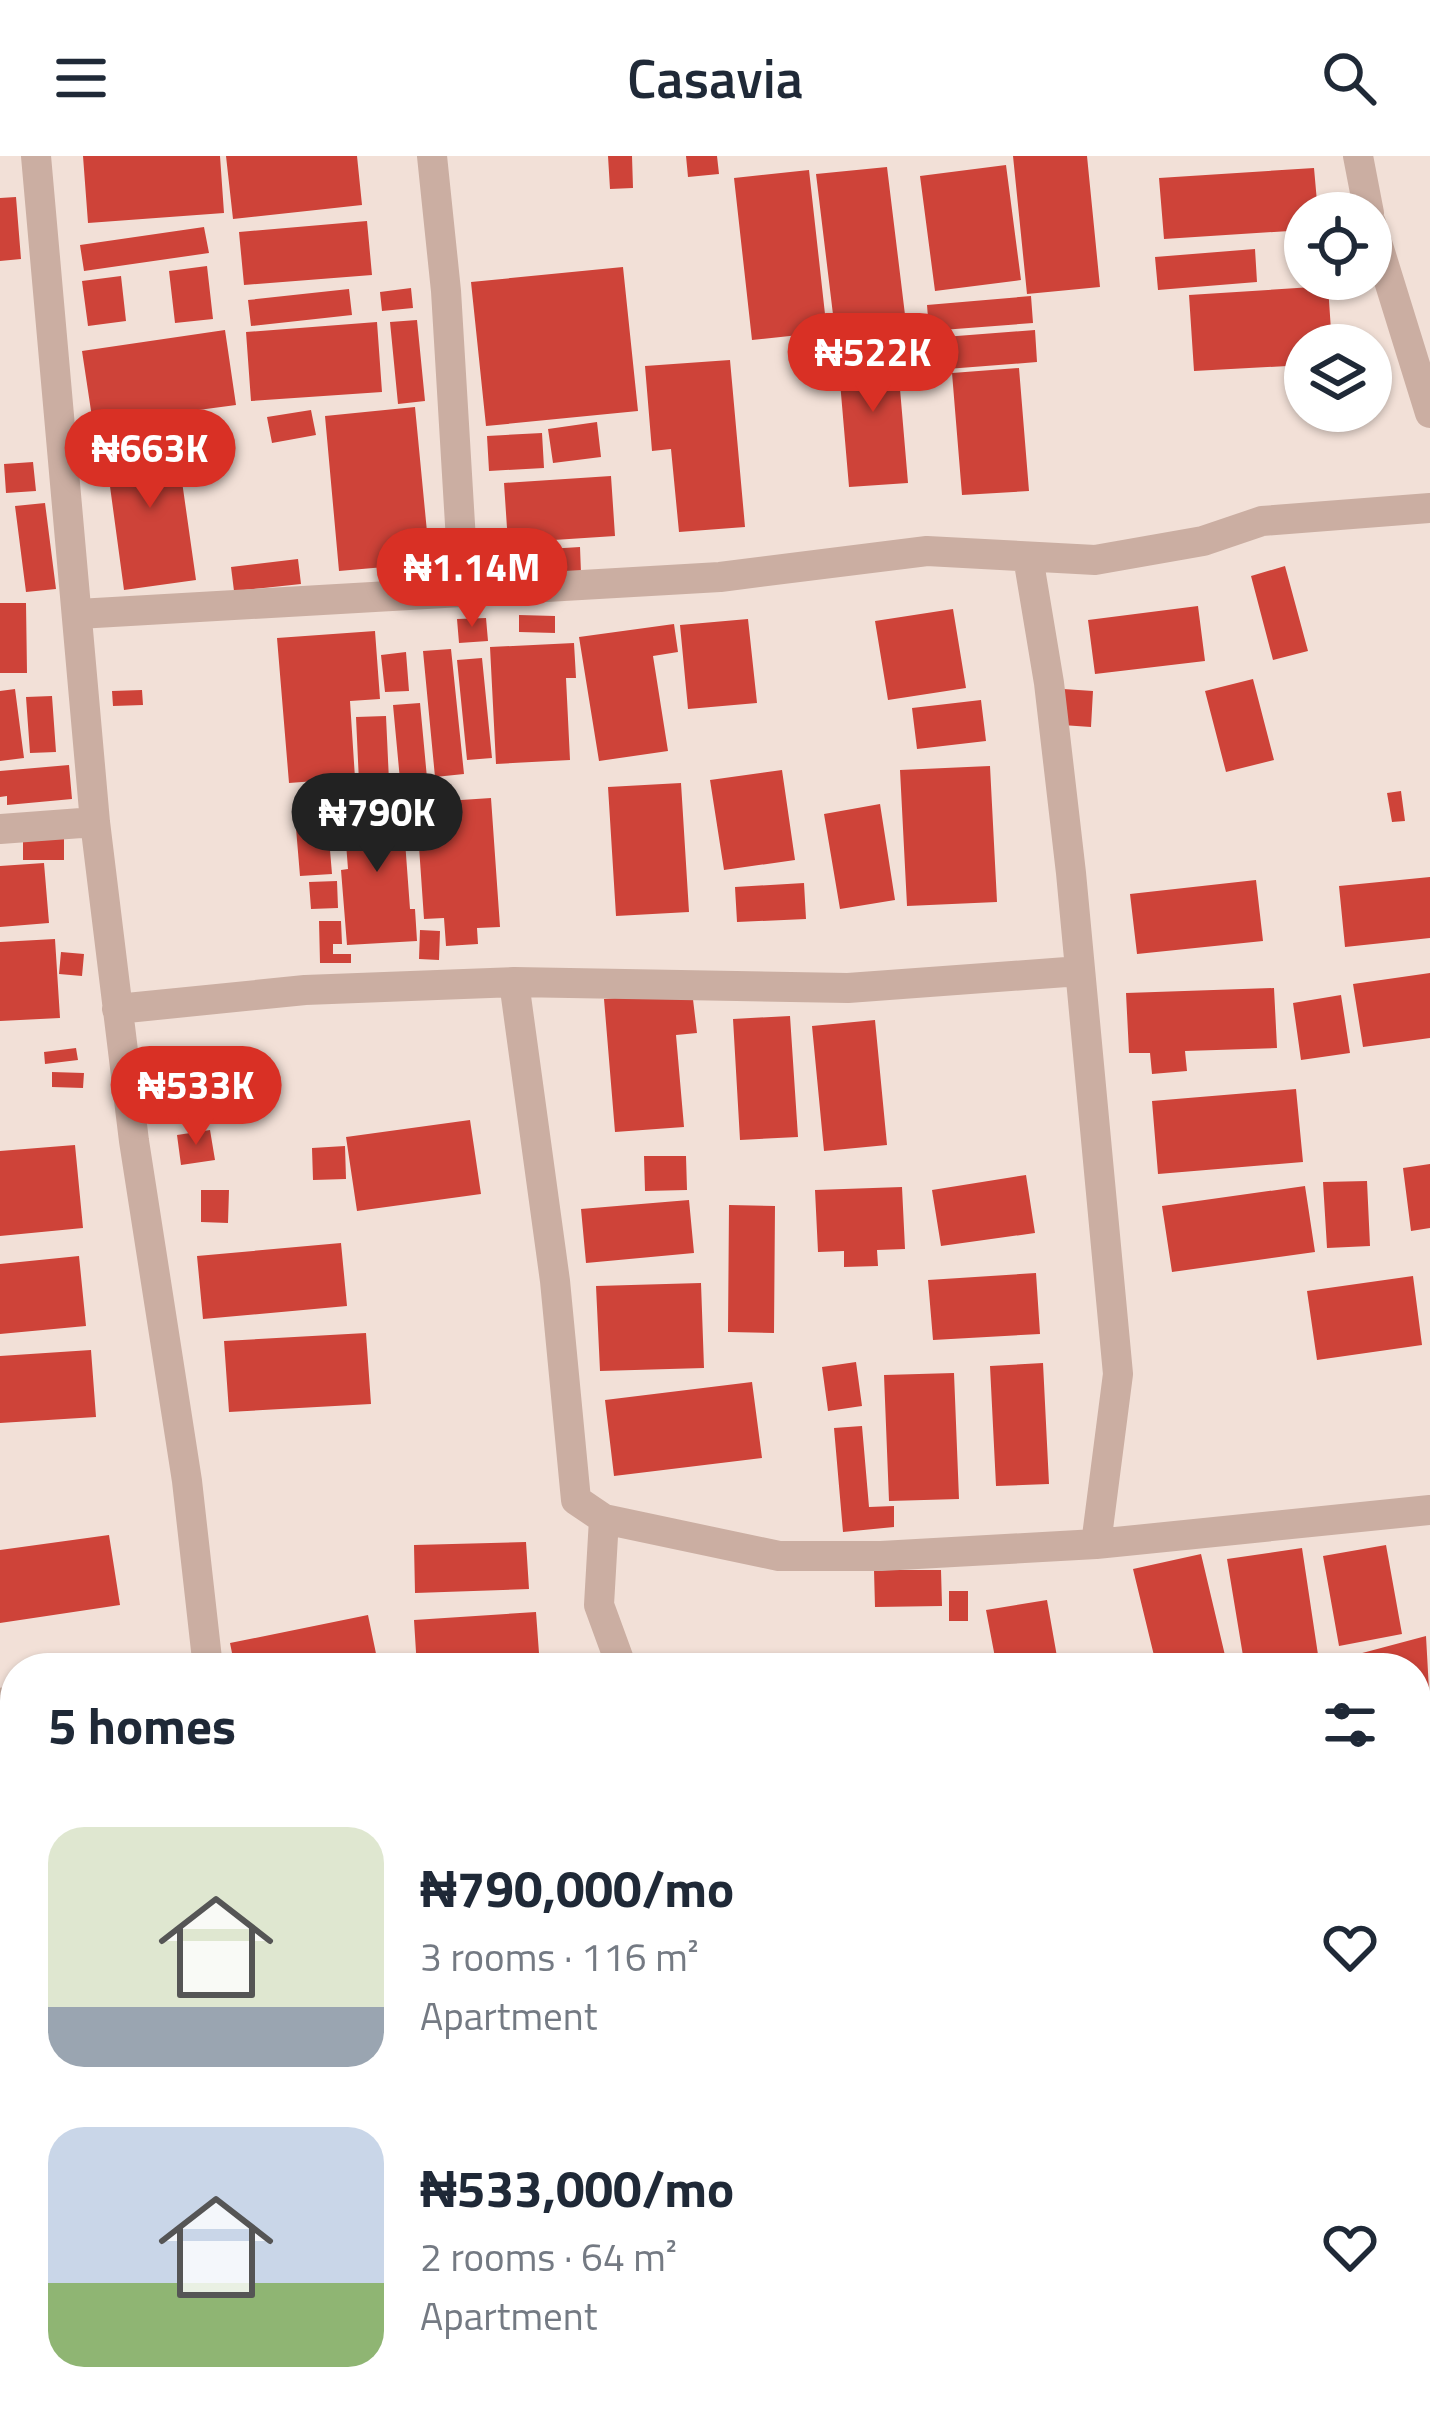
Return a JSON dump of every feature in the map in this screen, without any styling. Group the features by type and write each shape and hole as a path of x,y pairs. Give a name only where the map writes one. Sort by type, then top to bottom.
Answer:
{"street":[{"path":"36,156 95,822 117,1009 187,1480 206,1653"},
{"path":"432,156 446,291 464,591"},
{"path":"1358,156 1365,192"},
{"path":"1392,291 1430,413"},
{"path":"78,614 720,577 927,551 1112,558 1203,541 1262,521 1430,508"},
{"path":"1028,557 1049,683 1118,1374 1096,1544"},
{"path":"0,830 95,822"},
{"path":"117,1009 305,990 514,982 848,988 1080,971"},
{"path":"514,982 555,1281 575,1500 604,1519 779,1556 880,1556 1096,1544 1430,1510"},
{"path":"604,1519 599,1605 617,1653"}],"building":[{"path":"83,156 220,156 224,213 88,223"},
{"path":"226,156 357,156 362,205 233,219"},
{"path":"608,156 632,156 633,188 610,189"},
{"path":"686,156 717,156 719,174 688,177"},
{"path":"1013,156 1087,156 1100,287 1027,294"},
{"path":"1006,165 1021,280 935,291 920,176"},
{"path":"887,167 906,323 835,331 816,174"},
{"path":"1314,168 1316,192 1284,192 1284,231 1164,239 1159,178"},
{"path":"809,170 827,332 752,340 734,178"},
{"path":"16,197 21,259 0,261 0,198"},
{"path":"367,221 372,275 244,285 239,232"},
{"path":"204,227 209,253 84,271 80,245"},
{"path":"1255,249 1257,282 1158,290 1155,257"},
{"path":"207,266 213,319 175,323 169,271"},
{"path":"623,267 638,411 486,426 471,282"},
{"path":"121,276 126,321 88,326 82,281"},
{"path":"411,288 413,308 382,311 380,292"},
{"path":"349,289 352,315 251,326 248,300"},
{"path":"1284,289 1284,300 1329,300 1331,324 1284,324 1284,366 1194,371 1189,295"},
{"path":"1031,296 1033,323 929,331 927,305"},
{"path":"417,320 425,401 398,404 390,322"},
{"path":"377,322 382,392 251,401 246,332"},
{"path":"225,330 236,405 93,424 82,351"},
{"path":"1035,330 1037,362 934,370 931,338"},
{"path":"896,342 908,483 849,487 837,347"},
{"path":"730,360 745,527 679,532 671,449 652,451 645,366"},
{"path":"1019,368 1029,491 962,495 952,373"},
{"path":"415,407 430,563 339,571 325,416"},
{"path":"311,410 316,435 272,443 267,417"},
{"path":"597,422 601,457 553,463 548,429"},
{"path":"175,432 196,580 124,590 104,442"},
{"path":"542,433 544,468 489,471 487,436"},
{"path":"33,462 36,491 6,493 4,464"},
{"path":"611,476 615,536 508,543 504,483"},
{"path":"45,503 56,589 26,592 15,506"},
{"path":"580,547 581,573 513,574 513,566 502,566 501,552"},
{"path":"298,559 301,584 234,591 231,567"},
{"path":"1285,566 1308,651 1273,660 1251,576"},
{"path":"0,603 26,603 27,673 0,673"},
{"path":"1198,606 1205,661 1095,674 1088,620"},
{"path":"953,609 966,688 888,700 875,621"},
{"path":"519,615 555,616 555,633 519,632"},
{"path":"486,618 488,641 459,643 457,619"},
{"path":"748,619 757,703 688,709 680,625"},
{"path":"674,624 678,652 653,656 668,751 599,761 579,637"},
{"path":"375,631 380,699 350,701 355,778 289,783 277,638"},
{"path":"574,643 576,678 566,678 570,760 496,764 490,647"},
{"path":"451,649 464,774 435,777 423,651"},
{"path":"406,652 409,691 385,692 381,655"},
{"path":"482,658 492,758 467,760 457,660"},
{"path":"1253,679 1274,760 1226,772 1205,691"},
{"path":"15,689 24,758 0,761 0,691"},
{"path":"1063,689 1093,691 1091,727 1062,725"},
{"path":"142,690 143,705 113,706 112,691"},
{"path":"52,696 56,752 30,753 26,697"},
{"path":"981,700 986,741 917,749 912,708"},
{"path":"420,703 427,778 400,780 393,705"},
{"path":"386,716 389,781 359,782 356,717"},
{"path":"69,765 72,799 7,805 7,796 0,797 0,771"},
{"path":"990,766 997,902 907,906 900,770"},
{"path":"782,770 795,860 724,870 710,780"},
{"path":"681,783 689,912 616,916 608,787"},
{"path":"1401,791 1405,821 1392,822 1387,793"},
{"path":"491,798 500,927 477,928 478,944 446,946 444,918 424,919 416,803"},
{"path":"402,800 417,941 347,945 341,870 348,869 343,804"},
{"path":"326,802 332,874 300,876 294,804"},
{"path":"880,804 895,900 840,909 824,814"},
{"path":"64,838 64,860 23,860 23,839"},
{"path":"44,863 49,923 0,927 0,866"},
{"path":"1430,877 1430,938 1345,947 1339,886"},
{"path":"1256,880 1263,941 1137,954 1130,894"},
{"path":"337,881 338,908 311,909 309,882"},
{"path":"804,883 806,919 737,922 735,887"},
{"path":"319,921 341,921 342,944 333,944 333,954 351,954 351,963 320,963"},
{"path":"420,930 440,931 439,960 419,959"},
{"path":"55,939 60,1018 0,1021 0,942"},
{"path":"61,952 84,954 82,976 59,974"},
{"path":"1430,973 1430,1038 1363,1047 1353,984"},
{"path":"1274,988 1277,1048 1185,1051 1187,1071 1152,1074 1150,1053 1129,1053 1126,993"},
{"path":"692,991 697,1033 676,1035 684,1127 615,1132 604,999"},
{"path":"1341,995 1350,1053 1301,1060 1293,1003"},
{"path":"790,1016 798,1137 740,1140 733,1019"},
{"path":"875,1020 887,1145 824,1151 812,1026"},
{"path":"76,1048 78,1060 45,1064 44,1052"},
{"path":"52,1072 84,1073 83,1088 52,1087"},
{"path":"1296,1089 1303,1162 1158,1174 1152,1101"},
{"path":"470,1120 481,1194 357,1211 346,1137"},
{"path":"210,1130 215,1160 181,1165 177,1135"},
{"path":"75,1145 83,1228 0,1236 0,1151"},
{"path":"345,1146 346,1179 313,1180 312,1148"},
{"path":"644,1156 686,1156 687,1190 645,1191"},
{"path":"1430,1164 1430,1228 1411,1231 1403,1168"},
{"path":"1026,1175 1035,1233 941,1246 932,1190"},
{"path":"1367,1181 1370,1246 1327,1248 1323,1182"},
{"path":"1305,1186 1315,1252 1172,1272 1162,1206"},
{"path":"902,1187 905,1249 877,1250 878,1266 844,1267 844,1251 818,1252 815,1190"},
{"path":"201,1190 229,1190 228,1223 201,1222"},
{"path":"689,1200 694,1253 586,1263 581,1209"},
{"path":"729,1205 775,1206 774,1333 728,1332"},
{"path":"341,1243 347,1306 203,1319 197,1256"},
{"path":"79,1256 86,1326 0,1334 0,1264"},
{"path":"1036,1273 1040,1334 933,1340 928,1280"},
{"path":"1413,1276 1422,1345 1317,1360 1307,1291"},
{"path":"701,1283 704,1368 600,1371 596,1286"},
{"path":"366,1333 371,1404 229,1412 224,1341"},
{"path":"91,1350 96,1417 0,1423 0,1356"},
{"path":"856,1362 862,1406 828,1411 822,1367"},
{"path":"1043,1363 1049,1484 996,1486 990,1366"},
{"path":"954,1373 959,1499 889,1501 884,1375"},
{"path":"752,1382 762,1458 614,1476 605,1400"},
{"path":"862,1426 869,1507 894,1506 894,1527 843,1532 834,1428"},
{"path":"109,1535 120,1605 0,1623 0,1550"},
{"path":"526,1542 529,1589 415,1593 414,1545"},
{"path":"1386,1545 1402,1634 1339,1646 1323,1556"},
{"path":"1302,1548 1318,1653 1243,1653 1227,1559"},
{"path":"1201,1554 1224,1653 1153,1653 1133,1569"},
{"path":"874,1570 941,1570 942,1606 875,1607"},
{"path":"949,1591 968,1591 968,1621 949,1621"},
{"path":"1047,1600 1056,1653 994,1653 986,1610"},
{"path":"536,1612 539,1653 416,1653 414,1620"},
{"path":"368,1615 376,1653 232,1653 230,1643"},
{"path":"1426,1636 1427,1653 1362,1653"}]}
